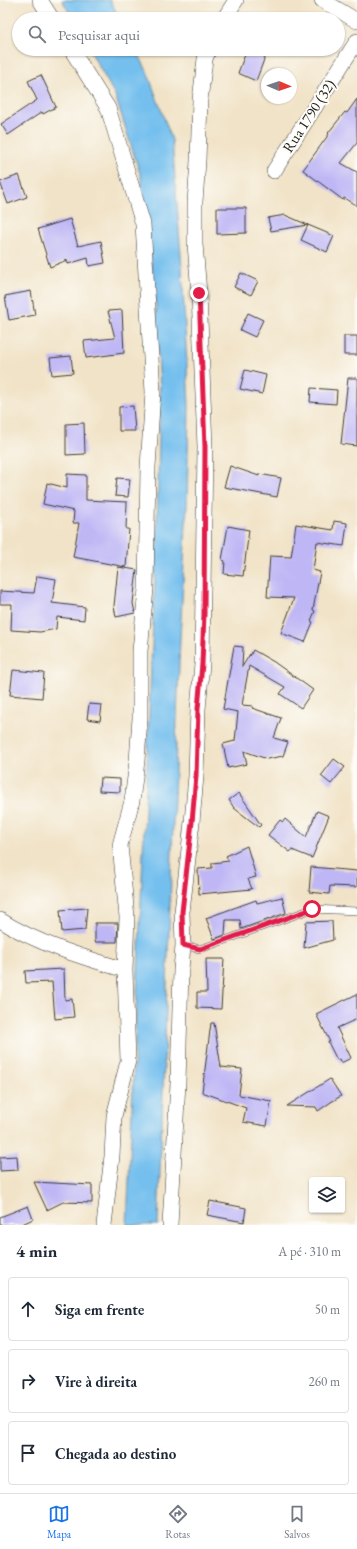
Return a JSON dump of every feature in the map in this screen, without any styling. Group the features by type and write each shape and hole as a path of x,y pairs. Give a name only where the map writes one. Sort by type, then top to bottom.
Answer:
{"street":[{"path":"40,0 48,12"},
{"path":"228,12 236,0"},
{"path":"322,0 342,12"},
{"path":"345,14 357,21"},
{"name":"Rua 1790 (32)","path":"274,171 357,41"},
{"path":"75,56 108,108 143,224 150,319 153,392 148,467 146,589 140,651 140,718 137,761 132,802 120,845 127,917 125,970 128,1061 114,1116 112,1156 104,1225"},
{"path":"170,1225 178,1083 183,945 182,912 196,776 198,709 202,664 205,447 199,293 195,244 195,202 200,100 206,56"},
{"path":"0,920 14,929 42,942 125,970"}],"lane":[{"path":"183,945 200,949 312,909 357,911"}],"water":[{"path":"62,0 110,0 116,12 69,12"},
{"path":"93,56 140,56 147,71 172,140 182,268 189,406 187,505 180,639 158,1225 127,1225 157,529 160,392 155,291 141,177 115,95"}],"building":[{"path":"244,56 265,56 256,81 238,73"},
{"path":"41,75 56,107 43,114 42,112 8,135 1,124 37,100 28,81"},
{"path":"357,99 357,143 341,163 357,172 357,206 344,198 343,200 303,170 329,134 328,133 345,112 347,113"},
{"path":"19,175 27,197 8,204 0,182"},
{"path":"217,208 246,208 246,233 217,234"},
{"path":"285,215 308,225 271,231 268,218"},
{"path":"70,219 78,246 101,241 105,263 89,266 88,258 68,264 67,260 50,267 38,229"},
{"path":"308,225 334,236 327,252 301,240"},
{"path":"241,273 258,281 251,295 234,287"},
{"path":"31,291 35,315 9,320 5,296"},
{"path":"122,310 124,353 86,358 84,341 115,338 108,311"},
{"path":"248,313 263,320 255,337 240,330"},
{"path":"344,336 357,336 357,355 344,355"},
{"path":"71,356 73,373 52,375 50,358"},
{"path":"245,370 266,375 262,394 240,389"},
{"path":"348,378 357,378 357,446 341,444"},
{"path":"311,388 337,390 336,404 310,402"},
{"path":"133,406 135,431 119,431 119,407"},
{"path":"84,423 85,454 66,455 66,424"},
{"path":"230,466 259,476 259,474 281,478 277,497 224,487"},
{"path":"67,474 86,475 86,500 127,502 126,529 129,529 126,567 73,557 79,523 73,523 74,511 43,504 47,483 67,488"},
{"path":"117,478 130,479 128,497 115,496"},
{"path":"334,521 347,523 344,546 317,542 313,570 320,572 313,610 315,611 311,621 313,622 305,642 281,633 294,598 267,597 270,556 291,557 296,524 333,530"},
{"path":"228,526 249,530 243,576 224,574 225,561 222,560"},
{"path":"118,567 137,570 133,603 135,613 116,617 114,606"},
{"path":"37,576 56,579 52,603 85,607 84,620 57,617 56,629 40,632 11,630 12,604 0,604 0,591 34,593"},
{"path":"234,646 243,647 242,667 253,650 274,662 313,690 301,708 280,694 285,687 249,666 242,705 253,706 252,708 281,718 274,738 288,742 283,756 267,759 244,751 247,764 228,768 223,744 235,741 238,712 223,709"},
{"path":"13,670 44,673 42,698 10,695"},
{"path":"89,704 102,705 100,721 87,719"},
{"path":"334,759 345,767 331,784 321,776"},
{"path":"100,778 120,779 120,792 99,791"},
{"path":"239,793 261,825 259,827 234,808 229,800"},
{"path":"317,811 329,816 312,858 292,850 290,852 268,835 280,820 283,822 285,819 306,837"},
{"path":"247,846 256,877 248,879 252,889 199,894 198,869 212,868 212,863 229,861 226,856"},
{"path":"311,867 357,871 357,887 330,886 329,894 309,892"},
{"path":"282,897 286,913 241,929 240,920 226,920 225,935 214,939 206,918 256,900 257,903"},
{"path":"87,908 85,930 62,932 60,910"},
{"path":"332,921 333,940 304,948 306,922"},
{"path":"95,923 118,923 117,942 95,942"},
{"path":"206,959 224,959 221,1009 197,1008 197,992 207,992"},
{"path":"64,969 65,1000 72,999 74,1017 55,1019 52,982 26,983 25,971"},
{"path":"357,994 357,1019 337,1028 351,1058 341,1063 339,1059 337,1060 316,1014"},
{"path":"211,1023 214,1023 221,1067 242,1069 239,1095 271,1101 267,1126 243,1122 246,1108 202,1092"},
{"path":"330,1079 341,1096 318,1111 316,1107 287,1106"},
{"path":"17,1156 18,1170 0,1171 0,1157"},
{"path":"34,1182 92,1185 92,1203 63,1202 47,1210"},
{"path":"210,1201 246,1208 244,1222 207,1215"},
{"path":"28,1206 33,1219 20,1225 0,1225 0,1217"}],"route":[{"path":"199,293 205,447 203,576 204,614 198,709 196,776 182,912 183,945 200,949 312,909"}]}
